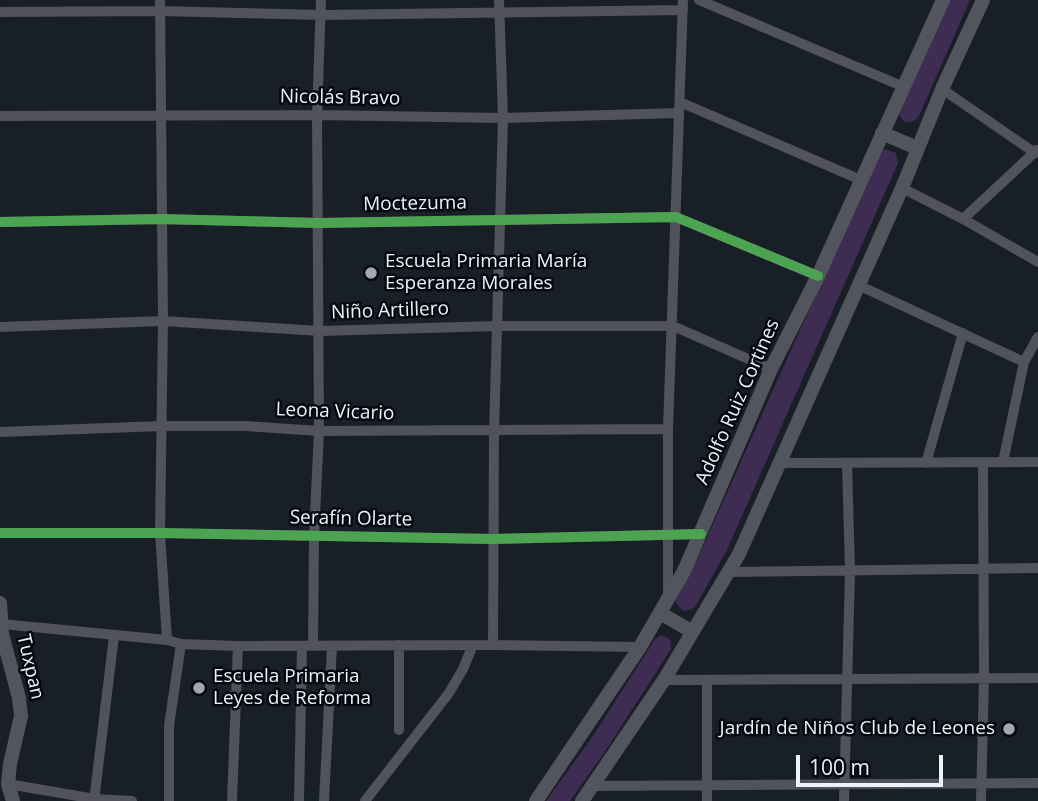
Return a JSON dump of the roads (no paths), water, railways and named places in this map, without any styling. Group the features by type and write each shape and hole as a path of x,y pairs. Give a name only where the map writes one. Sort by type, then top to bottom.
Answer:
{"main road":[{"name":"Adolfo Ruiz Cortines","path":"536,801 640,647 684,571 771,369 818,276 943,0"},
{"path":"582,801 664,680 729,572 780,463 983,0"},
{"path":"882,133 918,148"},
{"name":"Tuxpan","path":"0,603 1,631 19,698 21,716 8,784 13,801"},
{"path":"664,607 691,632"}],"street":[{"path":"299,801 319,432 317,115 321,0"},
{"path":"493,645 498,221 503,118 499,0"},
{"path":"699,0 904,87"},
{"path":"160,5 163,321 160,533 167,640"},
{"path":"0,12 160,5 321,15 683,5 664,607"},
{"path":"942,89 1036,151 963,219"},
{"name":"Nicolás Bravo","path":"0,116 161,114 503,118 680,108 861,180"},
{"path":"902,188 1038,262"},
{"name":"Moctezuma","path":"0,222 161,219 318,223 676,217 818,276"},
{"path":"858,285 1024,362"},
{"name":"Niño Artillero","path":"0,327 163,321 320,331 497,326 673,326 771,369"},
{"path":"926,463 963,333"},
{"path":"1003,462 1024,362 1038,337"},
{"name":"Leona Vicario","path":"0,432 162,426 245,426 319,432 668,429"},
{"path":"780,463 1038,462"},
{"path":"844,801 850,571 848,463"},
{"path":"981,801 984,678 983,463"},
{"name":"Serafín Olarte","path":"0,533 493,539 701,534"},
{"path":"729,572 1038,568"},
{"path":"1,631 114,636 167,640 181,644 238,646 640,647"},
{"path":"95,800 114,636"},
{"path":"169,801 169,726 181,644"},
{"path":"399,645 399,730"},
{"path":"365,801 449,693 473,645"},
{"path":"232,801 238,646"},
{"path":"324,801 332,646"},
{"path":"664,680 1038,678"},
{"path":"707,680 707,801"},
{"path":"593,786 1038,783"},
{"path":"8,784 95,800 132,801"}],"place":[{"name":"Escuela Primaria María Esperanza Morales","path":"371,273"},
{"name":"Escuela Primaria Leyes de Reforma","path":"199,688"},
{"name":"Jardín de Niños Club de Leones","path":"1009,729"}]}
